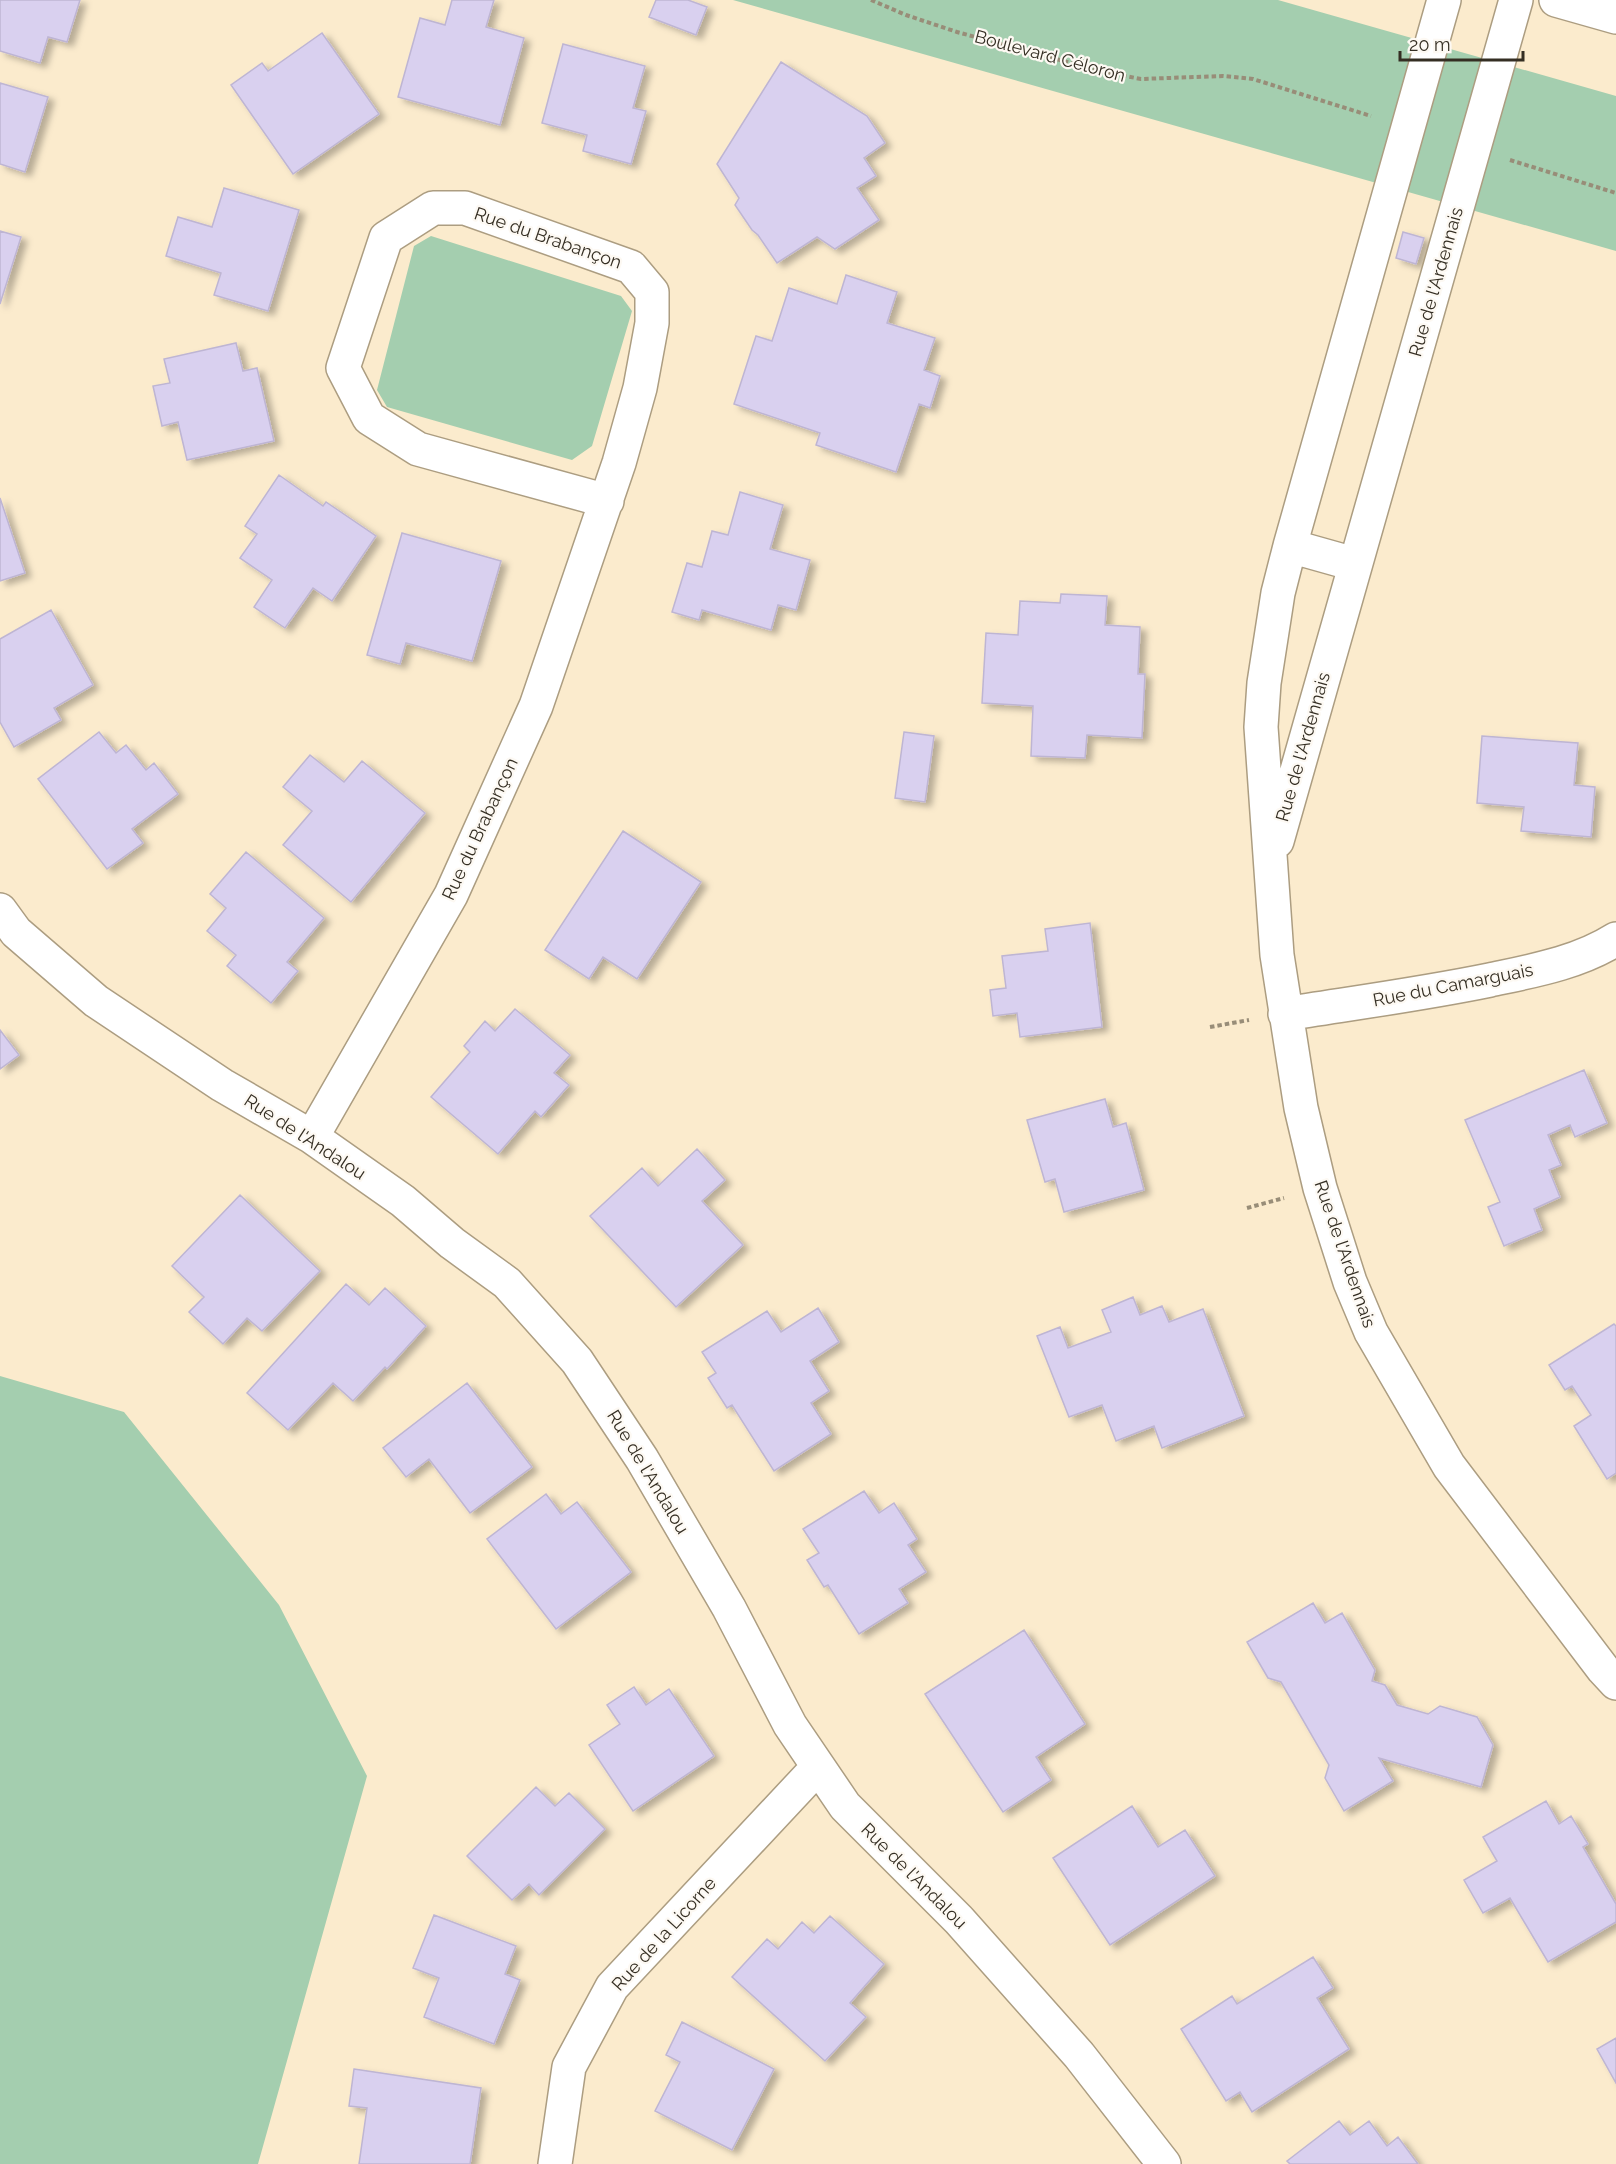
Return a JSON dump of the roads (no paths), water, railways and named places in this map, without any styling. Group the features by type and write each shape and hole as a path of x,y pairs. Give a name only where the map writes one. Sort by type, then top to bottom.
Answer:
{"street":[{"name":"Rue de l'Ardennais","path":"1444,0 1278,593 1264,682 1261,727 1273,909 1285,1014 1301,1108 1320,1188 1347,1272 1371,1332 1449,1466 1603,1670 1616,1683"},
{"name":"Rue de l'Ardennais","path":"1271,860 1516,0"},
{"path":"1556,0 1616,17"},
{"name":"Rue du Brabançon","path":"312,1137 451,895 536,706 607,501 640,388 652,323 652,292 631,267 465,208 433,208 386,238 343,368 369,418 418,449 607,501"},
{"path":"1290,546 1354,564"},
{"name":"Rue de l'Andalou","path":"0,910 16,932 96,1001 222,1085 312,1137 403,1201 452,1243 507,1283 577,1360 642,1459 729,1608 790,1725 845,1806 958,1920 1079,2055 1164,2164"},
{"name":"Rue du Camarguais","path":"1285,1014 1440,990 1524,972 1587,953 1616,939"},
{"name":"Rue de la Licorne","path":"555,2164 570,2067 612,1988 818,1767"}]}
